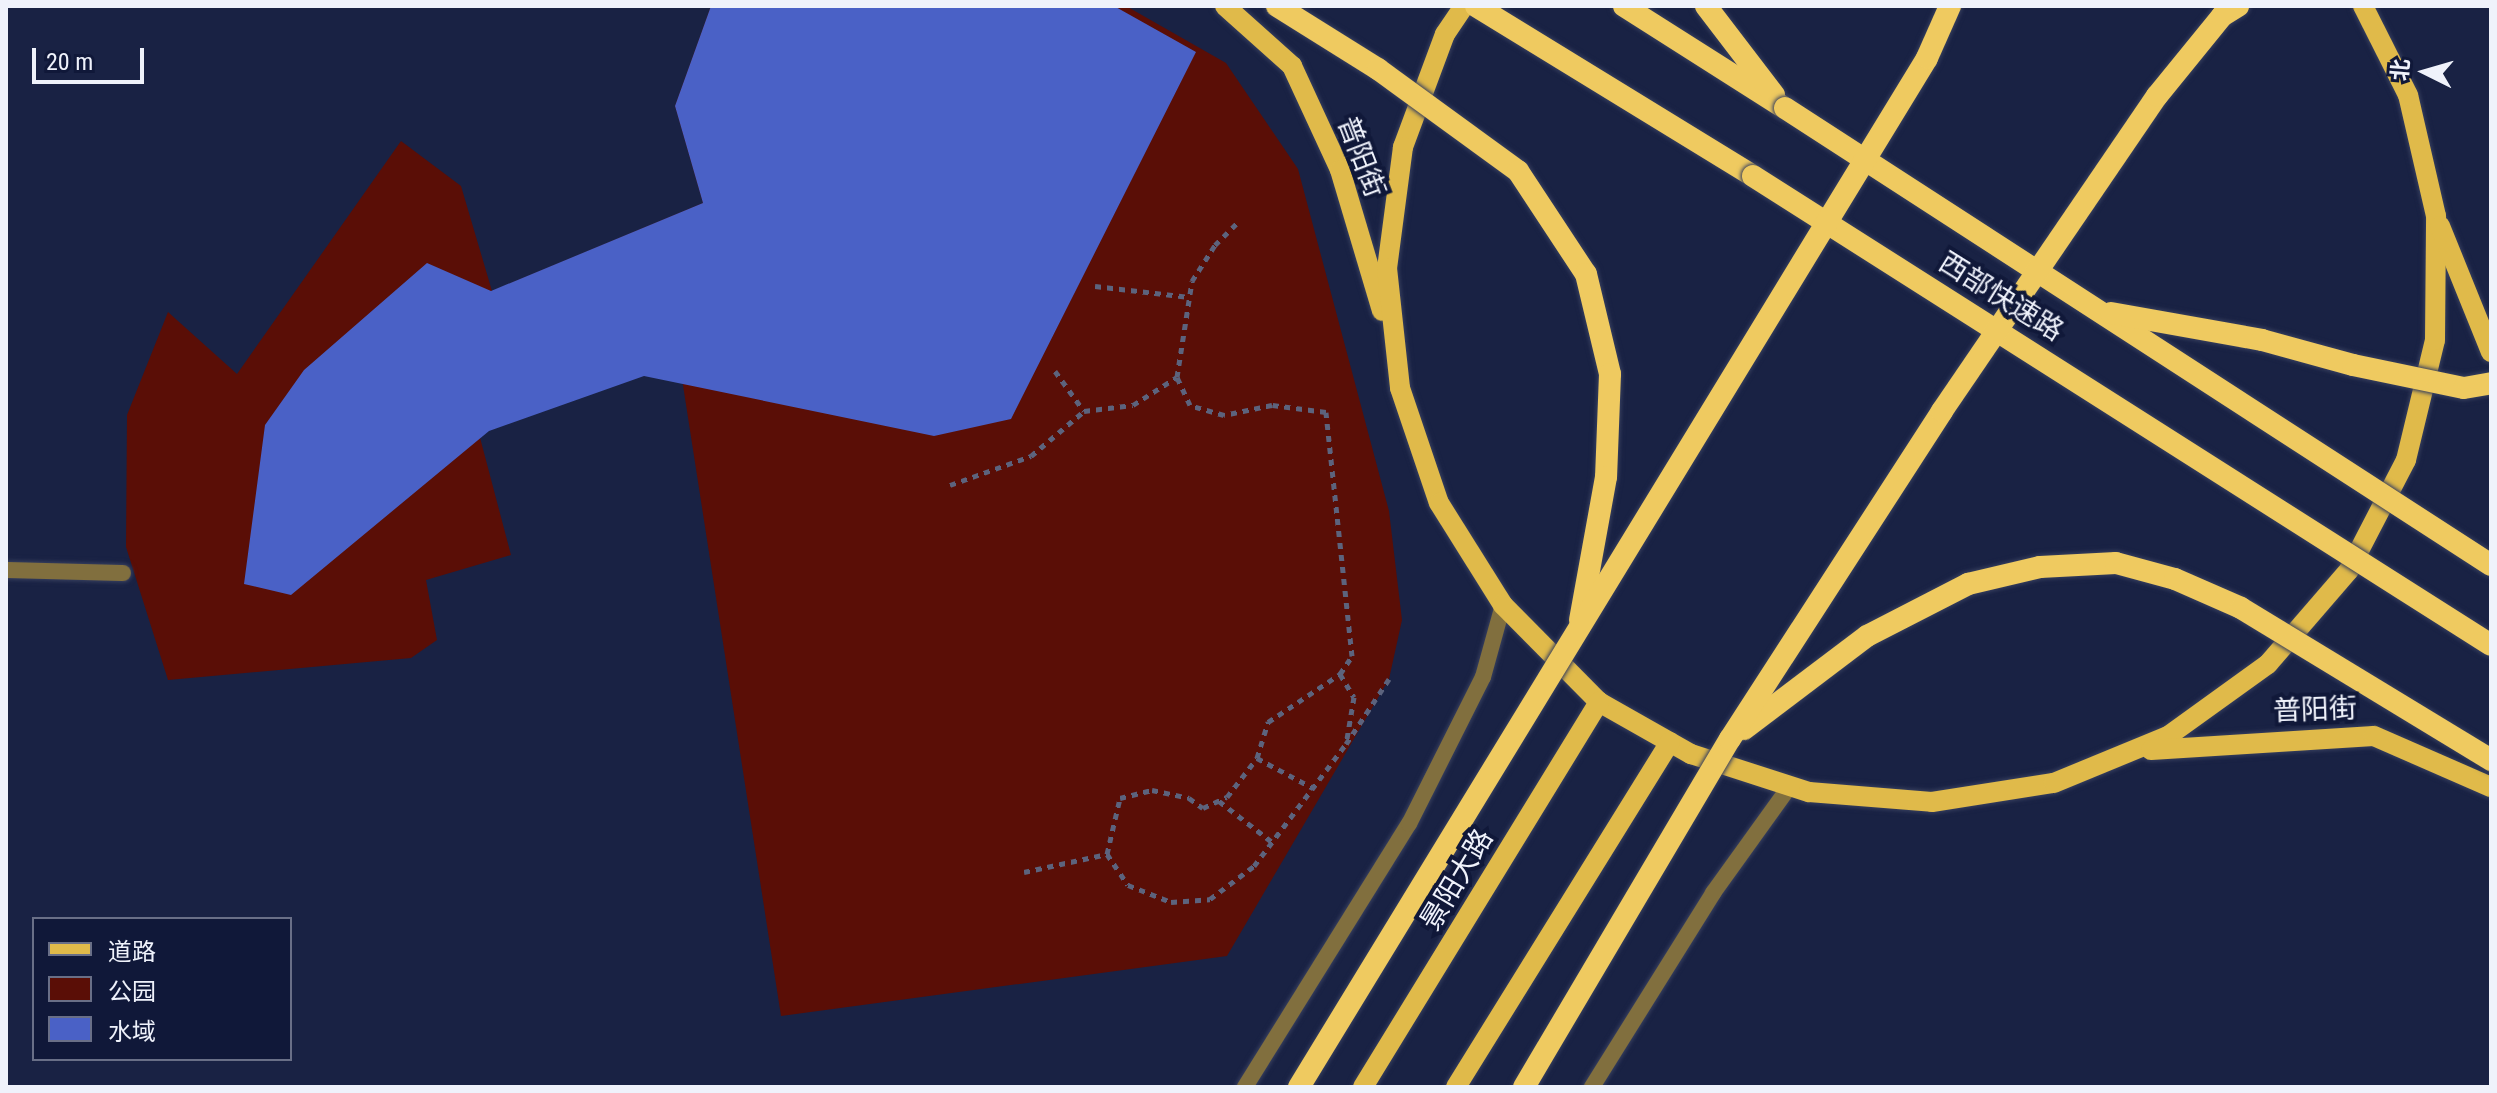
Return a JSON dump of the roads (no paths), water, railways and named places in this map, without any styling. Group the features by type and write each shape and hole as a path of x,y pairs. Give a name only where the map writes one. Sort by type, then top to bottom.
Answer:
{"highway":[{"path":"1277,6 1378,69 1518,171 1586,274 1610,374 1606,477 1578,632"},
{"name":"西部快速路","path":"1476,6 1650,111 2491,645"},
{"name":"西部快速路","path":"1624,6 2102,311 2491,565"},
{"path":"1706,6 1785,108"},
{"path":"1299,1087 1918,72 1950,6"},
{"path":"1524,1087 1730,739 1942,411 2157,96 2222,16 2238,6"},
{"path":"2102,311 2262,340 2353,365 2464,388 2491,383"},
{"path":"1730,739 1867,636 1968,584 2040,567 2116,563 2175,579 2241,608 2491,760"}],"main road":[{"name":"普阳街","path":"1225,6 1292,66 1340,170 1396,357"},
{"path":"1464,6 1445,34 1403,147 1387,268 1400,388 1439,503 1503,605 1599,702 1691,754 1809,792 1932,802 2054,783 2168,736 2268,664 2349,570 2406,460 2435,340 2436,216"},
{"path":"2363,6 2408,95 2436,216 2491,352"},
{"name":"景阳大路","path":"1363,1087 1599,702"},
{"name":"普阳街","path":"2131,752 2374,736 2491,787"},
{"path":"1456,1087 1670,742"}],"street":[{"path":"6,570 123,573"},
{"path":"1245,1087 1409,824 1483,677 1503,605"},
{"path":"1592,1087 1713,893 1790,786"}],"water":[{"path":"711,6 1114,6 1196,52 1011,419 934,436 644,376 489,431 291,595 244,584 265,425 304,370 427,263 491,291 703,203 675,106"}]}
